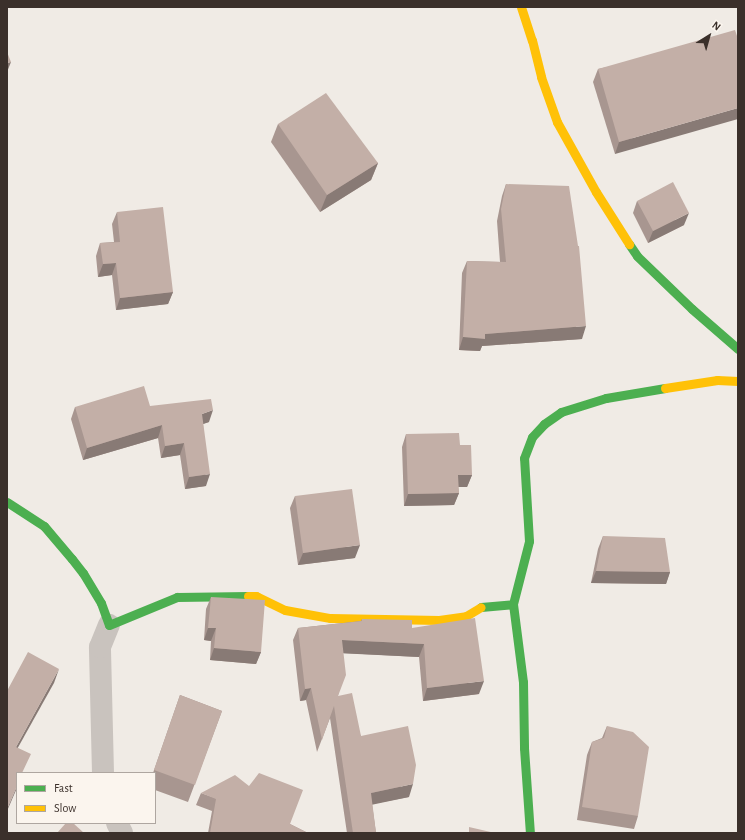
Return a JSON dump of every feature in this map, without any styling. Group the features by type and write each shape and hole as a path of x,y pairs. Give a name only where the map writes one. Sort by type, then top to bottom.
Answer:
{"street":[{"path":"521,7 532,40 540,77 557,122 596,192 637,256 692,309 738,350"},
{"path":"530,833 524,748 523,682 513,604 530,541 524,458 532,437 544,424 560,412 606,398 717,380 738,381"},
{"path":"7,502 44,526 72,559 83,573 101,603 109,625 100,647 103,772"},
{"path":"109,625 177,598 256,596 285,610 330,618 362,619 401,618 439,620 466,616 481,606 513,604"},
{"path":"118,824 122,833"}],"building":[{"path":"735,30 738,39 738,108 619,142 598,69"},
{"path":"7,52 11,62 7,63"},
{"path":"326,93 378,163 327,195 278,124"},
{"path":"673,182 689,213 653,231 637,201"},
{"path":"506,184 569,186 579,246 586,326 485,334 485,339 463,337 467,261 506,262 501,209"},
{"path":"163,207 173,292 120,298 116,263 103,264 100,243 120,242 117,212"},
{"path":"144,386 150,406 211,399 213,410 202,414 210,474 189,477 184,443 165,446 162,425 87,448 75,407"},
{"path":"459,433 460,445 471,445 472,475 458,475 459,493 408,494 406,434"},
{"path":"352,489 360,545 303,553 295,496"},
{"path":"603,536 665,538 670,572 596,571"},
{"path":"211,597 265,600 261,652 214,648 216,628 208,628"},
{"path":"475,618 484,681 427,688 424,644 342,640 346,675 338,696 352,693 361,736 408,726 416,765 413,784 371,793 376,833 353,833 334,706 322,740 311,688 305,689 298,628 362,621 362,619 412,620 412,628"},
{"path":"28,652 59,669 16,747 31,754 22,772 16,772 16,788 7,809 7,691"},
{"path":"180,695 222,711 195,785 154,770"},
{"path":"607,726 633,732 649,747 638,816 582,807 592,742 604,738"},
{"path":"259,773 303,790 290,824 308,833 210,833 216,799 201,793 235,775 249,786"},
{"path":"65,824 74,824 84,833 57,833"},
{"path":"469,827 495,833 469,833"}],"traffic: fast":[{"path":"629,244 637,256 692,309 738,349"},
{"path":"481,607 513,604 529,541 524,458 532,437 544,424 561,412 606,398 665,388"},
{"path":"7,502 44,526 72,559 83,573 101,603 109,625 177,597 248,596"},
{"path":"513,604 523,682 524,748 530,833"}],"traffic: slow":[{"path":"521,7 532,40 541,77 557,122 596,192 629,244"},
{"path":"665,388 717,380 738,381"},
{"path":"248,596 256,596 285,610 330,618 439,620 466,616 481,607"}]}
